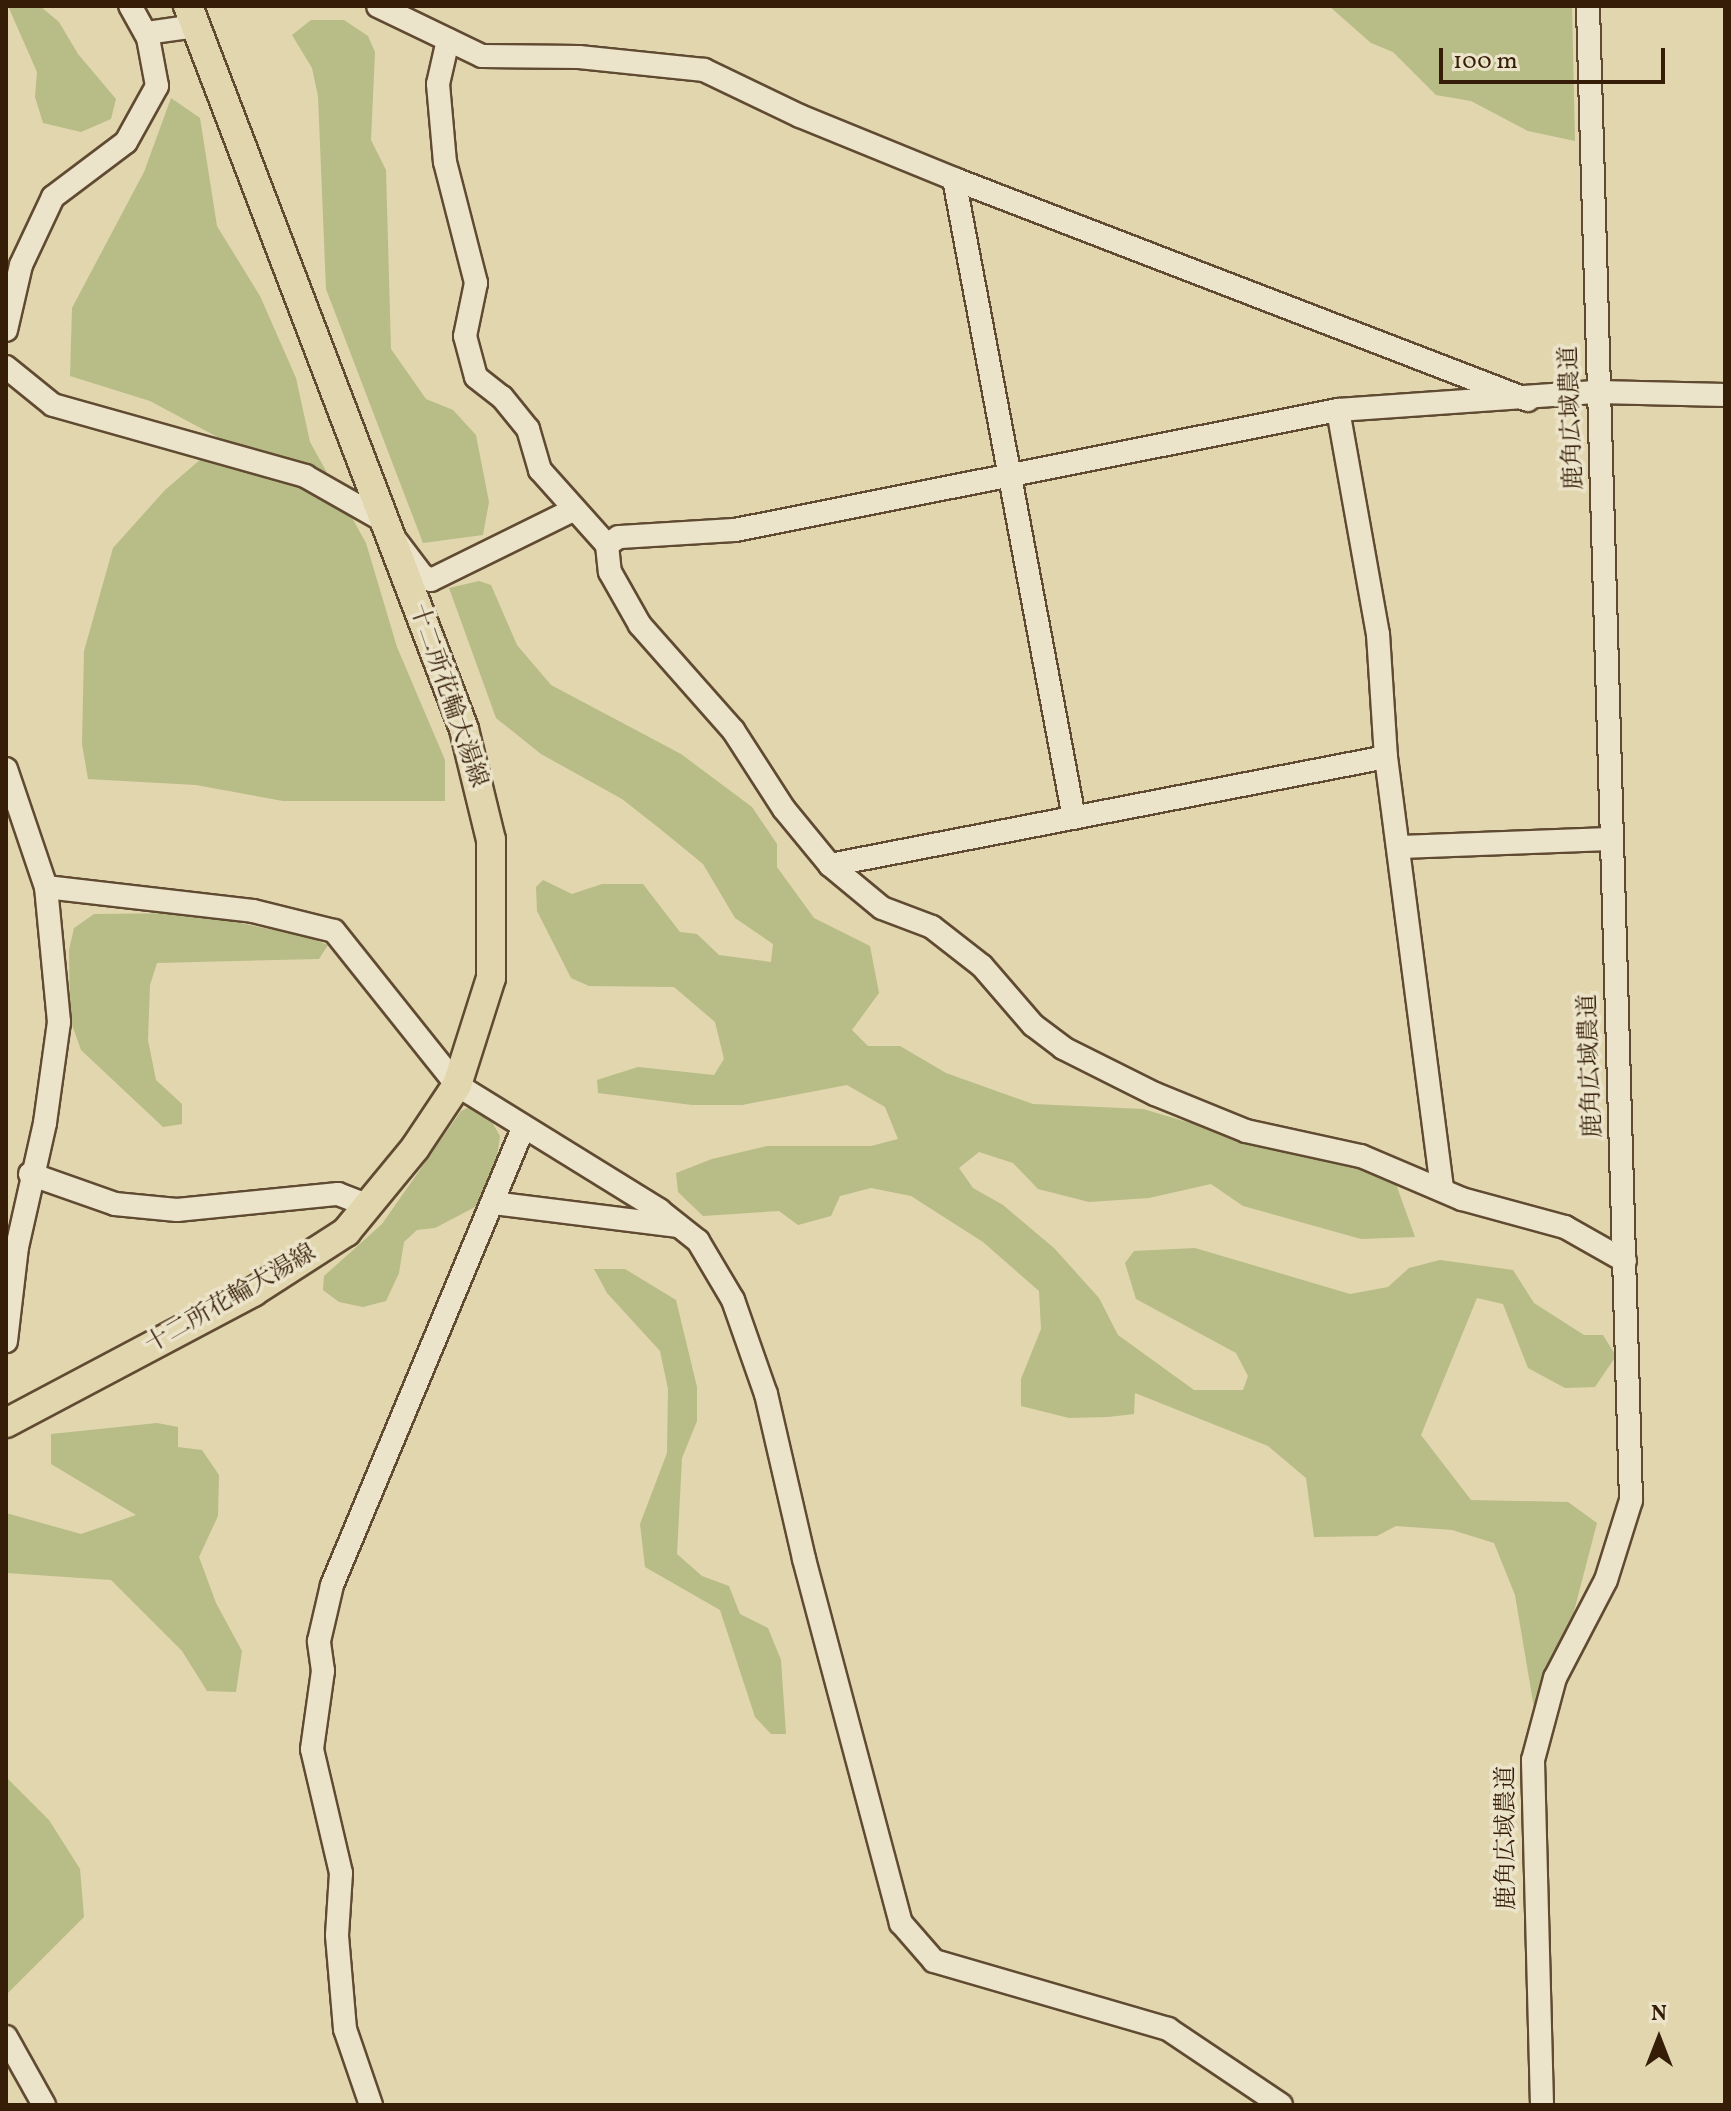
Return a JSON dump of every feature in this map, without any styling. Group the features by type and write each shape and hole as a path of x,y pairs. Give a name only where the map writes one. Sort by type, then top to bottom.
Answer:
{"main road":[{"name":"十二所花輪大湯線","path":"6,1423 253,1292 346,1232 370,1206 457,1085 491,978 491,840 464,729 192,16"}],"street":[{"path":"6,330 21,265 53,197 126,142 157,86 157,65 146,33 130,6"},
{"path":"378,6 482,56 579,57 704,70 800,116 954,179 1528,400"},
{"name":"鹿角広域農道","path":"1542,2105 1533,1760 1555,1678 1606,1580 1631,1500 1588,6"},
{"path":"146,33 192,16"},
{"path":"448,40 438,84 445,162 476,283 465,336 476,377 502,397 528,429 540,470 607,545 610,572 640,625 733,730 784,809 830,865 882,908 932,927 982,966 1033,1025 1063,1048 1246,1131 1361,1156 1462,1199 1565,1227 1625,1261"},
{"path":"954,179 1007,477 1074,818"},
{"path":"6,367 53,405 305,476 385,525 422,575 431,580 573,510"},
{"path":"607,545 619,537 735,530 1338,410 1528,400 1598,392 1725,395"},
{"path":"1338,410 1378,634 1386,757 1442,1188"},
{"path":"830,865 1386,757"},
{"path":"6,769 46,887 59,1022 45,1123 30,1174 6,1341"},
{"path":"1399,847 1611,839"},
{"path":"46,887 253,911 334,931 457,1085 698,1241 733,1300 762,1381 901,1923 934,1961 1168,2029 1281,2105"},
{"path":"371,2105 345,2029 337,1935 341,1873 312,1749 323,1671 319,1641 332,1585 523,1128"},
{"path":"30,1174 115,1204 177,1210 338,1194 370,1206"},
{"path":"493,1203 678,1226"},
{"path":"6,2037 44,2105"}],"green space":[{"path":"8,6 40,6 59,22 78,54 116,99 111,119 81,132 43,123 35,97 37,72"},
{"path":"1329,6 1572,6 1575,141 1528,131 1471,101 1436,95 1393,52 1371,43"},
{"path":"311,20 344,20 368,36 375,52 371,140 386,170 391,349 426,399 453,410 476,435 489,502 483,535 423,543 326,289 318,96 312,68 292,35"},
{"path":"171,98 200,118 217,226 260,296 296,378 310,442 366,543 397,647 445,760 445,801 283,801 196,785 88,779 82,744 84,651 113,548 165,490 223,440 150,401 70,376 72,308 144,172"},
{"path":"479,581 491,585 517,645 551,685 681,754 752,807 777,844 777,867 814,918 870,946 879,993 852,1030 868,1046 900,1046 946,1073 1033,1104 1143,1109 1282,1150 1392,1173 1415,1237 1361,1239 1243,1206 1211,1184 1149,1198 1089,1202 1038,1189 1013,1163 979,1152 959,1168 973,1188 1003,1205 1054,1248 1099,1298 1118,1335 1194,1390 1243,1390 1248,1376 1236,1353 1136,1299 1125,1263 1134,1251 1195,1248 1350,1294 1388,1287 1409,1268 1440,1260 1513,1270 1534,1303 1584,1335 1603,1335 1616,1356 1595,1387 1565,1388 1528,1368 1503,1304 1477,1298 1421,1435 1471,1500 1568,1502 1597,1523 1572,1619 1534,1708 1515,1595 1494,1543 1452,1530 1396,1526 1377,1536 1314,1537 1306,1478 1268,1446 1135,1393 1134,1414 1108,1417 1069,1418 1021,1406 1021,1379 1041,1329 1039,1291 983,1242 911,1196 871,1188 840,1196 831,1216 798,1225 779,1211 703,1216 678,1192 676,1173 712,1159 767,1146 871,1146 898,1139 885,1107 847,1085 742,1105 692,1105 598,1093 597,1080 638,1067 714,1075 724,1059 715,1022 674,987 589,986 571,978 537,911 536,887 543,880 572,894 602,884 643,884 680,932 697,934 719,955 771,962 773,944 735,918 703,864 659,828 622,799 541,754 496,718 449,588"},
{"path":"189,913 305,936 328,945 319,959 157,963 150,985 148,1040 156,1080 182,1104 182,1124 163,1127 81,1050 70,1019 69,950 74,928 94,914"},
{"path":"473,1105 485,1110 500,1136 496,1164 477,1206 435,1228 417,1230 404,1242 399,1273 386,1301 363,1307 339,1302 323,1290 324,1276 382,1224 461,1111"},
{"path":"594,1269 625,1269 676,1300 697,1387 697,1421 682,1458 677,1554 702,1576 729,1586 740,1614 768,1628 781,1660 786,1734 771,1734 755,1717 720,1610 645,1567 640,1524 667,1453 668,1389 660,1351 607,1293"},
{"path":"157,1423 178,1427 178,1447 202,1450 219,1475 218,1516 199,1557 216,1603 242,1651 236,1692 207,1691 182,1651 111,1580 6,1573 6,1513 81,1534 136,1515 51,1464 51,1434"},
{"path":"6,1777 49,1820 80,1869 84,1917 6,1995"}]}
